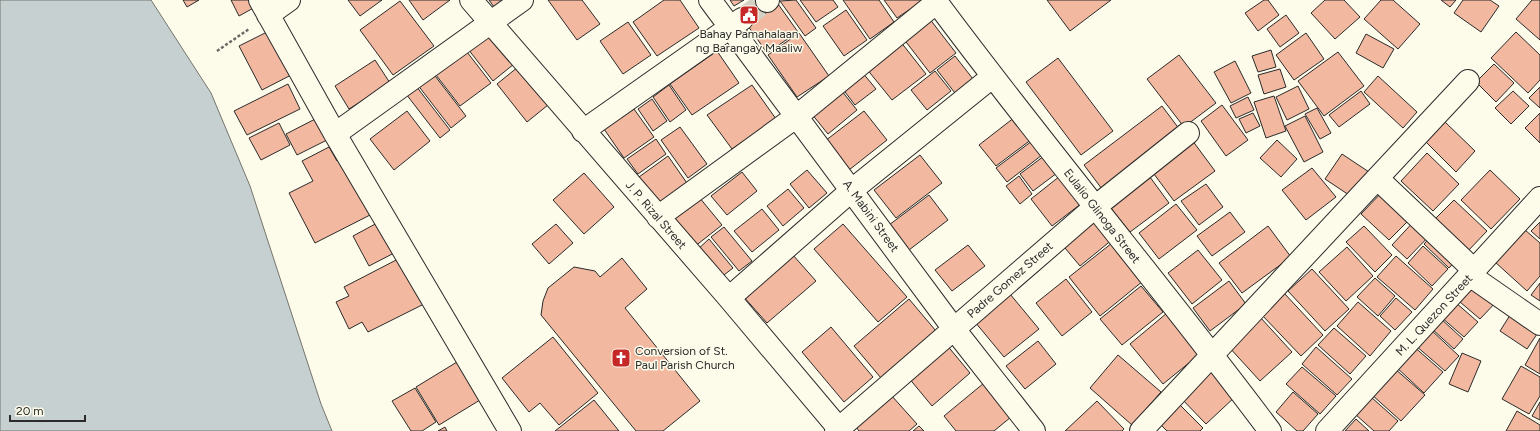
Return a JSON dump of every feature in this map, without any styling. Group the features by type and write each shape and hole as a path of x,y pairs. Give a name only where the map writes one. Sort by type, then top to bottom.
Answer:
{"street":[{"path":"289,0 264,8 510,431"},
{"name":"J. P. Rizal Street","path":"471,0 490,24 729,298 838,430"},
{"path":"336,134 522,0"},
{"name":"A. Mabini Street","path":"710,0 736,23 797,116 954,329 1034,431"},
{"path":"658,217 797,116 936,1"},
{"name":"Eulalio Glinoga Street","path":"936,1 992,77 1212,354 1270,431"},
{"path":"583,131 736,23"},
{"path":"729,298 852,190 992,77"},
{"path":"1141,431 1468,81"},
{"name":"Padre Gomez Street","path":"838,430 1095,207 1188,133"},
{"path":"1378,179 1473,273 1540,324"},
{"name":"M. L. Quezon Street","path":"1327,431 1540,198"}],"path":[{"path":"217,51 264,8"}],"shaded area":[{"path":"0,0 151,0 211,93 250,186 321,404 332,431 0,431"}],"building":[{"path":"183,0 199,0 187,7"},
{"path":"231,0 254,0 257,6 239,16"},
{"path":"348,0 382,0 360,16"},
{"path":"409,0 450,0 423,20"},
{"path":"489,0 503,0 494,7"},
{"path":"548,0 582,0 600,24 577,40"},
{"path":"664,0 680,0 699,28 657,56 633,22"},
{"path":"730,0 744,0 734,6"},
{"name":"Bahay Pamahalaan ng Barangay Maaliw","path":"752,0 767,0 771,6 746,24 736,11"},
{"path":"796,0 816,28 805,36 780,1"},
{"path":"800,0 833,0 838,7 816,22"},
{"path":"843,0 879,0 894,22 870,39"},
{"path":"884,0 922,0 922,1 897,18"},
{"path":"1047,0 1111,0 1070,31"},
{"path":"1264,0 1268,0 1279,15 1258,31 1245,13"},
{"path":"1325,0 1344,0 1360,17 1335,39 1311,13"},
{"path":"1381,0 1393,0 1420,24 1398,49 1364,19"},
{"path":"1441,0 1456,0 1450,7"},
{"path":"1463,0 1490,0 1499,6 1481,32 1454,13"},
{"path":"1532,0 1540,0 1540,40 1516,19"},
{"path":"400,1 434,46 393,75 360,30"},
{"path":"778,4 798,32 767,53 748,26"},
{"path":"846,10 867,40 844,56 823,26"},
{"path":"1286,15 1299,33 1280,47 1267,29"},
{"path":"929,18 956,53 930,73 903,38"},
{"path":"628,22 651,55 623,74 600,41"},
{"path":"273,29 295,73 262,90 239,46"},
{"path":"1516,32 1540,55 1540,80 1528,93 1491,58"},
{"path":"490,33 514,64 493,81 468,49"},
{"path":"799,33 829,76 797,97 768,55"},
{"path":"1306,33 1324,59 1294,80 1276,55"},
{"path":"1366,34 1394,49 1383,68 1356,53"},
{"path":"900,41 926,74 892,100 866,68"},
{"path":"1271,50 1276,67 1258,72 1252,56"},
{"path":"717,51 739,83 692,115 670,84"},
{"path":"467,52 491,83 460,106 436,75"},
{"path":"1338,52 1364,86 1324,116 1298,81"},
{"path":"1179,55 1216,103 1184,127 1147,79"},
{"path":"955,56 973,79 955,93 937,70"},
{"path":"1058,58 1113,131 1081,155 1026,82"},
{"path":"375,60 390,83 349,109 335,86"},
{"path":"1235,61 1251,93 1231,103 1214,72"},
{"path":"1494,64 1514,83 1496,102 1476,82"},
{"path":"518,67 548,105 527,122 497,84"},
{"path":"1280,69 1286,87 1264,94 1258,75"},
{"path":"935,71 951,91 927,110 911,90"},
{"path":"432,72 466,116 451,128 417,84"},
{"path":"862,72 876,89 855,105 842,88"},
{"path":"1378,76 1417,112 1403,128 1364,92"},
{"path":"288,84 300,109 247,135 234,111"},
{"path":"669,85 686,110 670,122 653,97"},
{"path":"752,85 776,119 732,149 707,115"},
{"path":"416,86 450,130 440,138 406,94"},
{"path":"1298,86 1309,109 1287,120 1276,97"},
{"path":"1540,87 1540,108 1529,98"},
{"path":"841,90 857,110 828,134 811,113"},
{"path":"1361,91 1370,104 1339,127 1329,115"},
{"path":"1513,91 1529,106 1511,124 1495,108"},
{"path":"1274,96 1286,131 1266,138 1254,102"},
{"path":"1248,97 1254,110 1236,118 1230,106"},
{"path":"652,99 667,121 653,131 638,109"},
{"path":"1222,105 1248,140 1226,156 1201,121"},
{"path":"1162,106 1180,130 1102,189 1084,165"},
{"path":"1317,108 1331,133 1320,139 1305,114"},
{"path":"634,109 654,137 624,158 604,129"},
{"path":"407,111 430,141 394,170 370,139"},
{"path":"864,111 887,140 849,170 825,141"},
{"path":"1253,113 1260,126 1246,133 1239,119"},
{"path":"1540,113 1540,143 1525,128"},
{"path":"321,116 333,137 297,155 286,134"},
{"path":"1305,116 1323,152 1304,162 1285,126"},
{"path":"1015,117 1032,139 996,166 979,145"},
{"path":"1444,121 1475,151 1456,172 1425,141"},
{"path":"279,123 290,145 261,160 249,138"},
{"path":"680,127 707,164 688,178 661,140"},
{"path":"656,139 666,154 638,174 627,159"},
{"path":"1192,140 1215,171 1174,201 1151,170"},
{"path":"1277,140 1297,159 1281,177 1260,158"},
{"path":"1032,141 1042,155 1007,182 996,168"},
{"path":"329,147 337,161 343,158 372,214 315,243 289,193 313,181 302,161"},
{"path":"1427,153 1459,184 1433,211 1401,181"},
{"path":"1342,154 1369,172 1352,197 1325,179"},
{"path":"920,155 942,183 896,218 874,190"},
{"path":"668,156 689,186 659,206 639,177"},
{"path":"1044,156 1057,173 1033,191 1020,174"},
{"path":"1312,168 1336,197 1306,220 1282,190"},
{"path":"807,170 827,193 809,208 790,184"},
{"path":"1490,170 1520,199 1491,229 1461,200"},
{"path":"742,172 757,191 727,215 711,196"},
{"path":"584,173 614,207 584,234 553,200"},
{"path":"1147,173 1169,203 1130,232 1107,203"},
{"path":"1019,176 1032,194 1020,204 1006,186"},
{"path":"1060,176 1082,203 1052,226 1031,199"},
{"path":"1206,184 1223,207 1199,225 1181,201"},
{"path":"788,189 804,208 783,226 767,206"},
{"path":"1384,190 1412,217 1389,240 1361,214"},
{"path":"929,195 948,220 909,250 889,225"},
{"path":"699,197 722,225 694,247 672,220"},
{"path":"1454,200 1487,231 1467,252 1434,220"},
{"path":"1176,204 1197,230 1159,259 1139,233"},
{"path":"762,209 779,230 752,252 734,231"},
{"path":"1230,212 1245,232 1212,256 1197,236"},
{"path":"1094,215 1113,239 1080,266 1060,242"},
{"path":"1417,218 1432,233 1407,259 1392,245"},
{"path":"379,222 396,252 369,266 353,236"},
{"path":"1540,222 1540,239 1531,231"},
{"path":"556,224 573,243 549,264 532,244"},
{"path":"843,224 907,297 878,322 814,249"},
{"path":"1268,226 1291,257 1242,293 1219,263"},
{"path":"1364,226 1392,255 1375,272 1346,242"},
{"path":"724,227 752,261 739,271 711,237"},
{"path":"1524,229 1540,243 1540,276 1527,291 1495,262"},
{"path":"1434,233 1459,257 1449,268 1424,244"},
{"path":"709,239 733,268 720,278 697,250"},
{"path":"1112,243 1143,281 1100,316 1069,277"},
{"path":"968,245 985,266 952,291 935,270"},
{"path":"1423,246 1448,269 1432,286 1408,263"},
{"path":"1347,247 1373,276 1346,301 1319,272"},
{"path":"1198,250 1222,280 1192,304 1168,273"},
{"path":"792,254 816,281 767,323 743,296"},
{"path":"1396,256 1433,289 1415,310 1377,277"},
{"path":"402,257 426,303 368,332 362,322 349,329 336,302 349,296 344,287"},
{"name":"Conversion of St. Paul Parish Church","path":"622,258 647,289 625,308 700,401 663,431 636,431 541,315 543,301 548,288 574,267 595,271 600,277"},
{"path":"1312,269 1349,309 1325,331 1288,291"},
{"path":"1375,278 1395,296 1378,316 1357,297"},
{"path":"1066,279 1092,312 1062,336 1036,303"},
{"path":"1229,281 1246,304 1210,331 1193,308"},
{"path":"1477,282 1498,300 1480,319 1460,302"},
{"path":"1540,283 1540,301 1531,295"},
{"path":"1141,286 1163,312 1122,345 1100,319"},
{"path":"1284,293 1323,335 1301,356 1261,314"},
{"path":"1010,294 1039,329 1004,357 975,322"},
{"path":"1396,298 1412,312 1395,330 1380,316"},
{"path":"909,299 936,331 881,378 854,346"},
{"path":"1358,302 1391,331 1370,356 1337,326"},
{"path":"1455,302 1478,322 1464,337 1441,317"},
{"path":"1512,312 1539,331 1527,349 1500,331"},
{"path":"1167,313 1200,354 1163,384 1130,344"},
{"path":"1260,317 1292,352 1260,381 1228,346"},
{"path":"1440,318 1463,339 1454,349 1431,328"},
{"path":"831,327 873,377 844,402 802,352"},
{"path":"1334,328 1366,356 1350,374 1318,345"},
{"path":"1430,329 1459,356 1445,371 1415,345"},
{"path":"553,337 598,393 559,425 540,403 529,412 502,378"},
{"path":"1540,338 1540,374 1525,365"},
{"path":"1038,341 1056,364 1025,389 1006,366"},
{"path":"946,344 970,373 932,406 908,377"},
{"path":"1412,345 1443,372 1424,393 1394,365"},
{"path":"1316,347 1352,379 1337,395 1302,364"},
{"path":"1462,353 1481,361 1468,392 1449,384"},
{"path":"1118,355 1161,392 1132,425 1090,388"},
{"path":"457,362 480,400 439,425 416,387"},
{"path":"1521,366 1540,377 1540,396 1529,414 1502,399"},
{"path":"1210,367 1237,395 1206,424 1179,396"},
{"path":"1302,367 1336,396 1320,414 1286,384"},
{"path":"1394,368 1425,395 1401,421 1371,394"},
{"path":"984,383 1011,417 994,431 956,431 944,416"},
{"path":"415,388 436,422 422,431 411,431 392,401"},
{"path":"1293,392 1318,414 1303,431 1297,431 1276,412"},
{"path":"891,395 917,424 909,431 859,431 856,427"},
{"path":"1371,397 1398,421 1389,431 1374,431 1355,414"},
{"path":"594,400 619,431 555,431"},
{"path":"1097,401 1124,429 1122,431 1065,431"},
{"path":"1540,402 1540,420 1532,416"},
{"path":"1179,404 1203,428 1200,431 1167,431 1159,423"},
{"path":"1517,411 1540,425 1540,431 1506,431"},
{"path":"1356,419 1369,431 1345,431"},
{"path":"919,426 924,431 913,431"},
{"path":"445,427 447,431 438,431"}],"tunnel":[{"path":"742,19 767,1"}],"place":[{"name":"Bahay Pamahalaan ng Barangay Maaliw","path":"749,15"},
{"name":"Conversion of St. Paul Parish Church","path":"621,358"}]}
